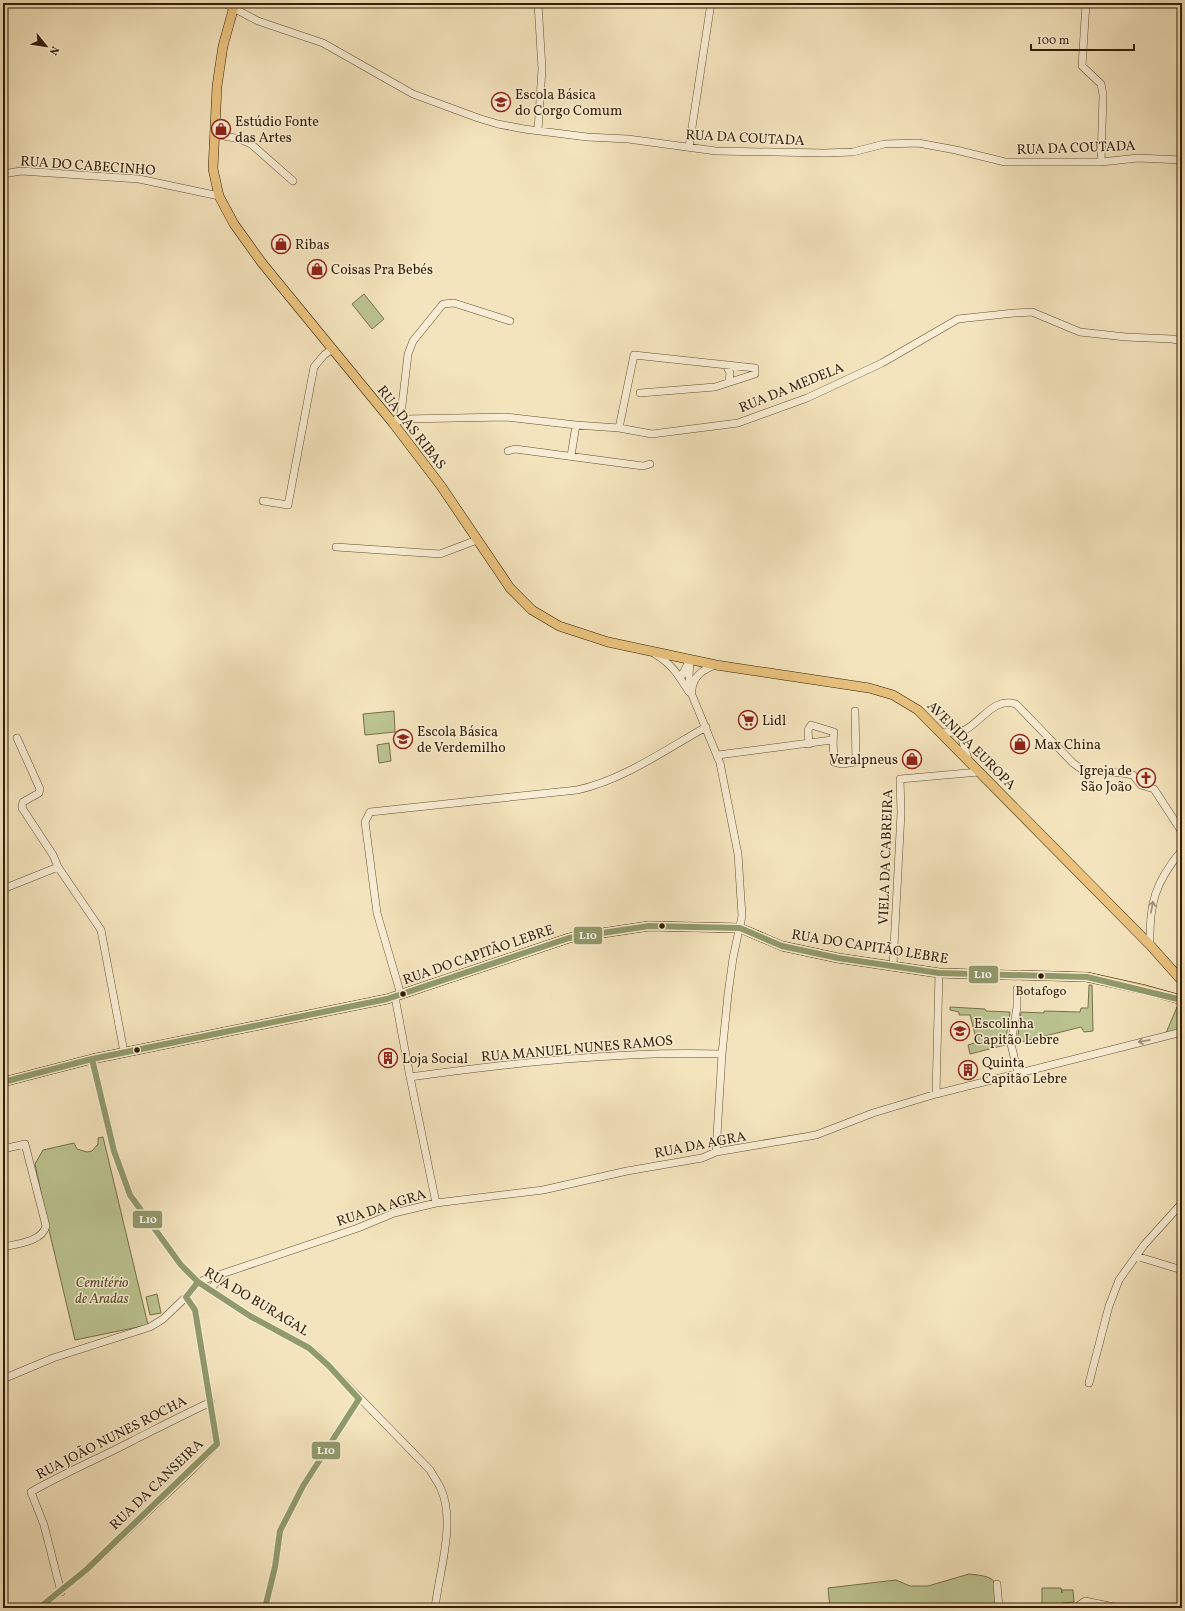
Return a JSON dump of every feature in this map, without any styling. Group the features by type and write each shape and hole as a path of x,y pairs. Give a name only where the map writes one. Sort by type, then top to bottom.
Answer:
{"main road":[{"name":"RUA DAS RIBAS","path":"234,6 223,46 218,80 213,170 219,196 234,224 262,263 393,423 440,486 510,588 532,610 559,626 608,642 650,651"},
{"name":"AVENIDA EUROPA","path":"650,651 716,665 869,688 893,695 918,710 1150,945 1182,981"},
{"name":"RUA DO CAPITÃO LEBRE","path":"3,1082 124,1052 398,996 569,938 649,926 740,928 782,946 893,966 939,973 1014,977 1087,977 1146,990 1182,1000"}],"street":[{"name":"RUA DA COUTADA","path":"224,3 234,6 258,21 323,43 413,94 498,124 587,137 628,139 716,151 824,153 852,152 884,144 918,143 1005,162 1101,162 1138,158 1182,160"},
{"path":"538,3 542,69 538,130"},
{"path":"689,148 711,3"},
{"path":"1086,3 1082,66 1101,84 1103,95 1101,162"},
{"path":"214,134 240,139 251,144 293,180"},
{"name":"RUA DO CABECINHO","path":"3,174 21,171 139,179 219,196"},
{"path":"393,423 402,414 408,354 413,341 444,304 454,303 510,321"},
{"name":"RUA DA MEDELA","path":"393,423 406,419 506,416 576,425 619,428 652,434 738,423 807,398 882,363 958,319 1014,312 1032,312 1080,332 1182,341"},
{"path":"263,501 288,505 314,367 324,355 332,349"},
{"path":"619,428 634,354 755,368 755,374 715,386 640,393"},
{"path":"726,365 730,373 729,382"},
{"path":"571,456 576,425"},
{"path":"508,451 515,449 643,466 650,464"},
{"path":"336,547 440,554 476,540"},
{"path":"650,651 666,660 681,677 692,695 706,727 718,755 738,854 742,916 733,958 722,1054 716,1152"},
{"path":"681,677 690,660"},
{"path":"690,660 689,677 692,695"},
{"path":"692,695 696,677 704,669 716,665"},
{"path":"940,732 964,730 1001,703 1009,702 1016,704 1073,763 1084,771 1133,775 1141,785 1154,789 1182,832"},
{"path":"809,744 808,730 811,725 834,732 832,740 835,747 834,762 842,764 856,762 855,711"},
{"path":"436,1203 410,1077 398,996 382,933 373,887 365,822 370,812 375,810 571,790 593,786 610,780 706,727"},
{"path":"964,730 962,739 963,748 969,762"},
{"path":"17,738 40,789 39,793 23,802 22,808 53,855 58,867 101,930 124,1052"},
{"path":"718,755 832,740"},
{"name":"VIELA DA CABREIRA","path":"893,966 901,813 900,778 979,772"},
{"path":"1150,945 1149,924 1157,885 1182,850"},
{"path":"3,889 58,867"},
{"path":"936,1094 939,973"},
{"path":"1017,989 1017,1007 1011,1044 1018,1074"},
{"name":"RUA DA AGRA","path":"198,1282 222,1275 394,1213 436,1203 543,1190 627,1171 702,1158 716,1152 816,1135 873,1113 936,1094 1182,1032"},
{"name":"RUA MANUEL NUNES RAMOS","path":"410,1077 607,1056 673,1053 722,1054"},
{"name":"RUA DO BURAGAL","path":"92,1059 114,1151 130,1195 181,1265 198,1282 250,1316 309,1348 329,1366 359,1399 430,1470 441,1489 447,1513 445,1548 435,1608"},
{"path":"3,1149 25,1144 46,1226 40,1237 3,1247"},
{"path":"1089,1383 1110,1306 1119,1280 1136,1256 1182,1203"},
{"path":"1136,1256 1182,1270"},
{"path":"210,1290 222,1275"},
{"path":"3,1379 53,1358 150,1328 163,1319 186,1297 198,1282"},
{"name":"RUA DA CANSEIRA","path":"39,1608 61,1592 194,1468 217,1444 195,1310 186,1297"},
{"path":"264,1608 275,1567 280,1531 303,1486 359,1399"},
{"name":"RUA JOÃO NUNES ROCHA","path":"61,1592 44,1526 31,1492 64,1473 134,1441 174,1419 211,1402"},
{"path":"996,1584 999,1608"},
{"path":"1078,1608 1078,1606 1085,1601 1119,1608"}],"green space":[{"path":"364,294 384,319 372,329 352,304"},
{"path":"394,711 395,732 365,735 363,714"},
{"path":"389,743 391,761 379,763 377,745"},
{"path":"1089,985 1092,985 1093,1031 1084,1032 1081,1027 1017,1043 1021,1012 1080,1012 1081,1008 1088,1008"},
{"path":"950,1007 1010,1012 1005,1045 970,1054 968,1045 977,1042 970,1015 959,1015 959,1012 950,1010"},
{"path":"1177,1007 1182,1018 1182,1026 1176,1031 1166,1033"},
{"name":"Cemitério de Aradas","path":"103,1137 148,1325 75,1340 35,1164 43,1150 74,1143 77,1149 87,1152 92,1151 98,1144 98,1138"},
{"path":"157,1294 161,1313 150,1315 146,1297"},
{"path":"969,1574 986,1577 994,1582 997,1591 999,1608 830,1608 828,1588 896,1580 910,1586 928,1586"},
{"path":"1042,1588 1061,1588 1062,1593 1062,1590 1073,1590 1074,1602 1062,1603 1062,1608 1042,1608"}],"transit line":[{"name":"L10","path":"3,1082 92,1059 387,999 569,938 649,926 740,928 782,946 838,958 939,973 1087,977 1182,1000"},
{"name":"L10","path":"92,1059 114,1151 130,1195 181,1265 198,1282 250,1316 309,1348 329,1366 359,1399 303,1486 280,1531 275,1567 265,1608"},
{"name":"L10","path":"39,1608 86,1570 217,1444 195,1310 186,1297 198,1282"}],"place":[{"name":"Escola Básica do Corgo Comum","path":"501,102"},
{"name":"Estúdio Fonte das Artes","path":"221,129"},
{"name":"Ribas","path":"281,244"},
{"name":"Coisas Pra Bebés","path":"317,269"},
{"name":"Lidl","path":"748,720"},
{"name":"Escola Básica de Verdemilho","path":"403,739"},
{"name":"Max China","path":"1020,744"},
{"name":"Veralpneus","path":"912,759"},
{"name":"Igreja de São João","path":"1146,778"},
{"name":"Botafogo","path":"1041,976"},
{"name":"Escolinha Capitão Lebre","path":"960,1031"},
{"name":"Loja Social","path":"388,1058"},
{"name":"Quinta Capitão Lebre","path":"968,1070"}]}
